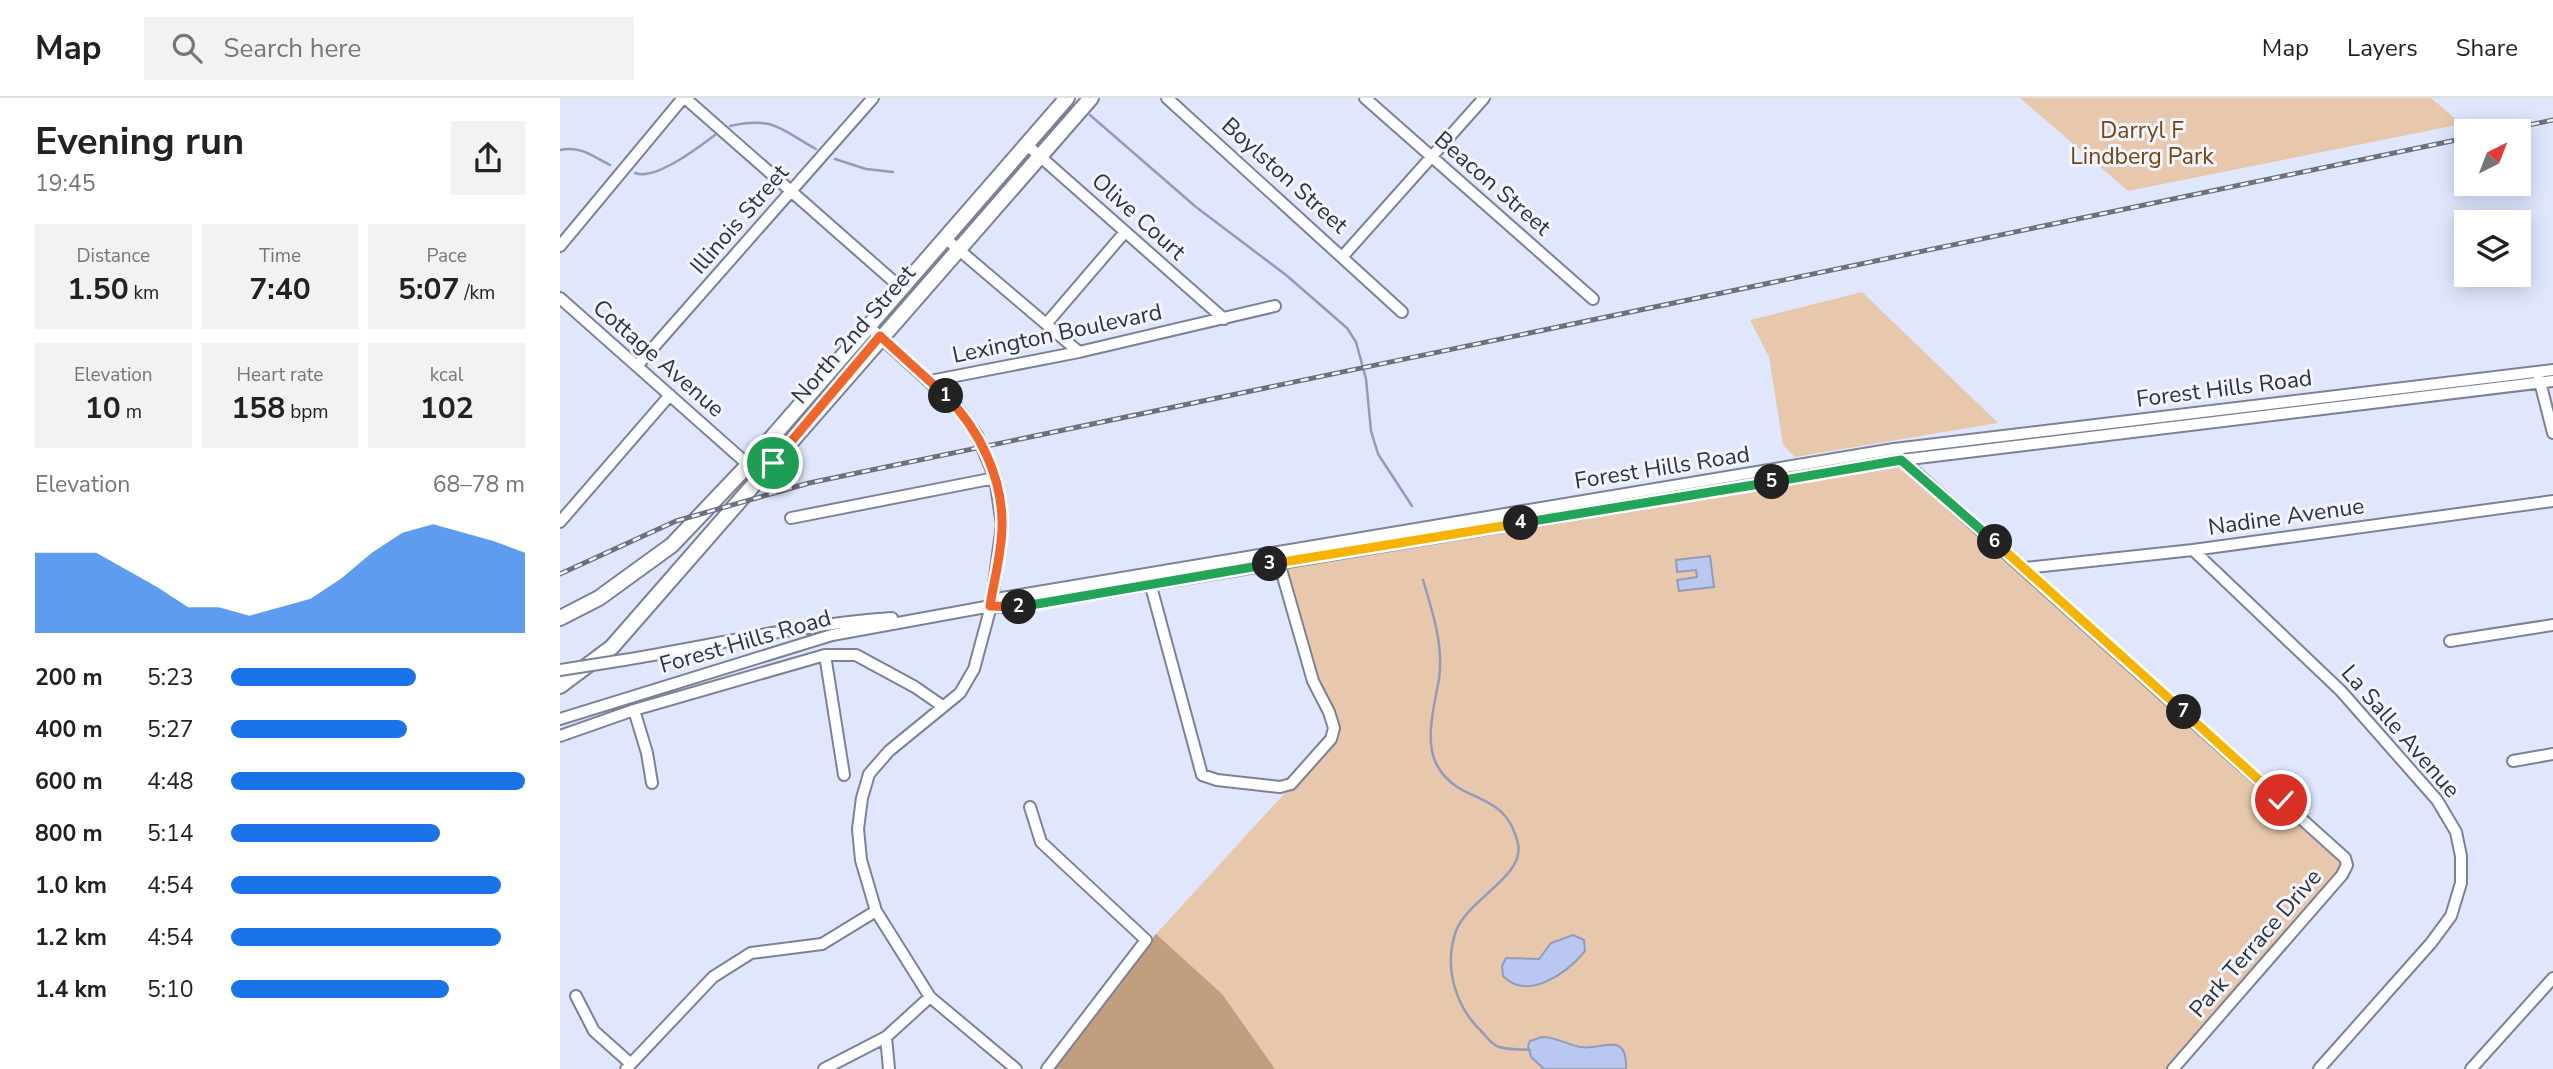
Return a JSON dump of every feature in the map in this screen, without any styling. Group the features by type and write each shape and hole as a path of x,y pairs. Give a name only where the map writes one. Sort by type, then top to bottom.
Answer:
{"main road":[{"name":"North 2nd Street","path":"560,618 599,598 644,568 672,545 748,465 1067,98"},
{"name":"North 2nd Street","path":"560,686 612,647 762,477 880,336 1091,98"}],"street":[{"path":"560,246 684,98 900,287"},
{"name":"Illinois Street","path":"637,366 873,98"},
{"name":"Boylston Street","path":"1167,98 1402,312"},
{"name":"Beacon Street","path":"1365,98 1593,299"},
{"path":"1343,256 1484,98"},
{"name":"Olive Court","path":"1026,144 1224,319"},
{"path":"1047,323 1125,232"},
{"path":"945,238 1079,352"},
{"name":"Cottage Avenue","path":"563,306 637,366 762,477"},
{"name":"Lexington Boulevard","path":"867,325 930,381 1079,352 1275,306"},
{"name":"Forest Hills Road","path":"560,719 832,635 990,606 1010,608 1149,578 1723,484 1901,460 2056,435 2539,377 2553,370"},
{"path":"2539,377 2553,433"},
{"name":"Forest Hills Road","path":"2539,377 2553,381"},
{"path":"930,381 957,407 977,435 995,478 1002,525 990,606 974,669 960,693 941,705 889,751 869,774 862,798 858,829 861,860 876,911 930,997 1016,1069"},
{"path":"560,522 670,395"},
{"name":"Forest Hills Road","path":"1723,484 1894,449 2056,435"},
{"name":"Park Terrace Drive","path":"1894,449 1901,460 2025,568 2344,858 2347,865 2342,875 2173,1069"},
{"path":"791,518 995,478"},
{"name":"Nadine Avenue","path":"2025,568 2193,550 2553,500"},
{"name":"La Salle Avenue","path":"2193,550 2341,691 2437,800 2456,832 2461,856 2461,883 2451,916 2431,943 2319,1069"},
{"path":"1149,578 1202,775 1217,780 1280,787 1291,784 1299,777 1331,739 1334,728 1312,681 1277,557"},
{"name":"Forest Hills Road","path":"560,670 853,621 944,615"},
{"path":"2450,641 2553,625"},
{"path":"560,736 634,710 825,654 856,655 903,680 941,705"},
{"path":"825,654 844,775"},
{"path":"634,710 647,753 652,783"},
{"path":"2514,761 2553,754"},
{"path":"1030,807 1041,842 1146,940 1046,1069"},
{"path":"576,996 594,1031 628,1067 713,977 751,953 822,944 876,911"},
{"path":"2471,1069 2553,978"},
{"path":"824,1069 886,1037 930,997"},
{"path":"886,1037 889,1069"}],"green space":[{"name":"Darryl F Lindberg Park","path":"2020,98 2431,98 2456,119 2454,126 2128,191"},
{"path":"1862,292 1998,423 1795,457 1783,445 1769,357 1750,320"},
{"path":"1903,464 2354,863 2168,1069 1046,1069 1156,934 1337,736 1281,568"}],"shaded area":[{"path":"1156,934 1222,994 1275,1069 1046,1069"}],"water":[{"path":"1710,556 1714,587 1679,591 1677,580 1697,577 1696,570 1677,572 1676,560"},
{"path":"1573,935 1584,940 1585,951 1558,975 1535,985 1524,986 1503,976 1502,966 1506,958 1539,959 1551,943"},
{"path":"1542,1037 1581,1047 1611,1044 1618,1046 1625,1057 1626,1069 1544,1069 1531,1057 1528,1046 1530,1041"}],"waterway":[{"path":"1090,115 1196,207 1286,275 1347,328 1356,342 1366,379 1371,431 1378,454 1412,506"},
{"path":"730,126 745,123 776,126 816,149"},
{"path":"635,173 644,174 665,168 715,135"},
{"path":"560,150 581,151 610,165"},
{"path":"835,159 866,169 893,172"},
{"path":"1423,580 1440,654 1439,679 1431,723 1434,757 1438,767 1459,788 1504,814 1512,826 1518,844 1518,856 1513,867 1462,919 1456,931 1451,959 1454,986 1466,1012 1492,1043 1503,1048 1530,1050"}],"railway":[{"path":"2531,125 2553,120"},
{"path":"560,574 676,521 809,483 2454,140"}],"route":[{"path":"773,463 880,336 957,407 983,447 995,478 1002,525 990,606 1010,608 1901,460 2025,568 2281,800"}]}
